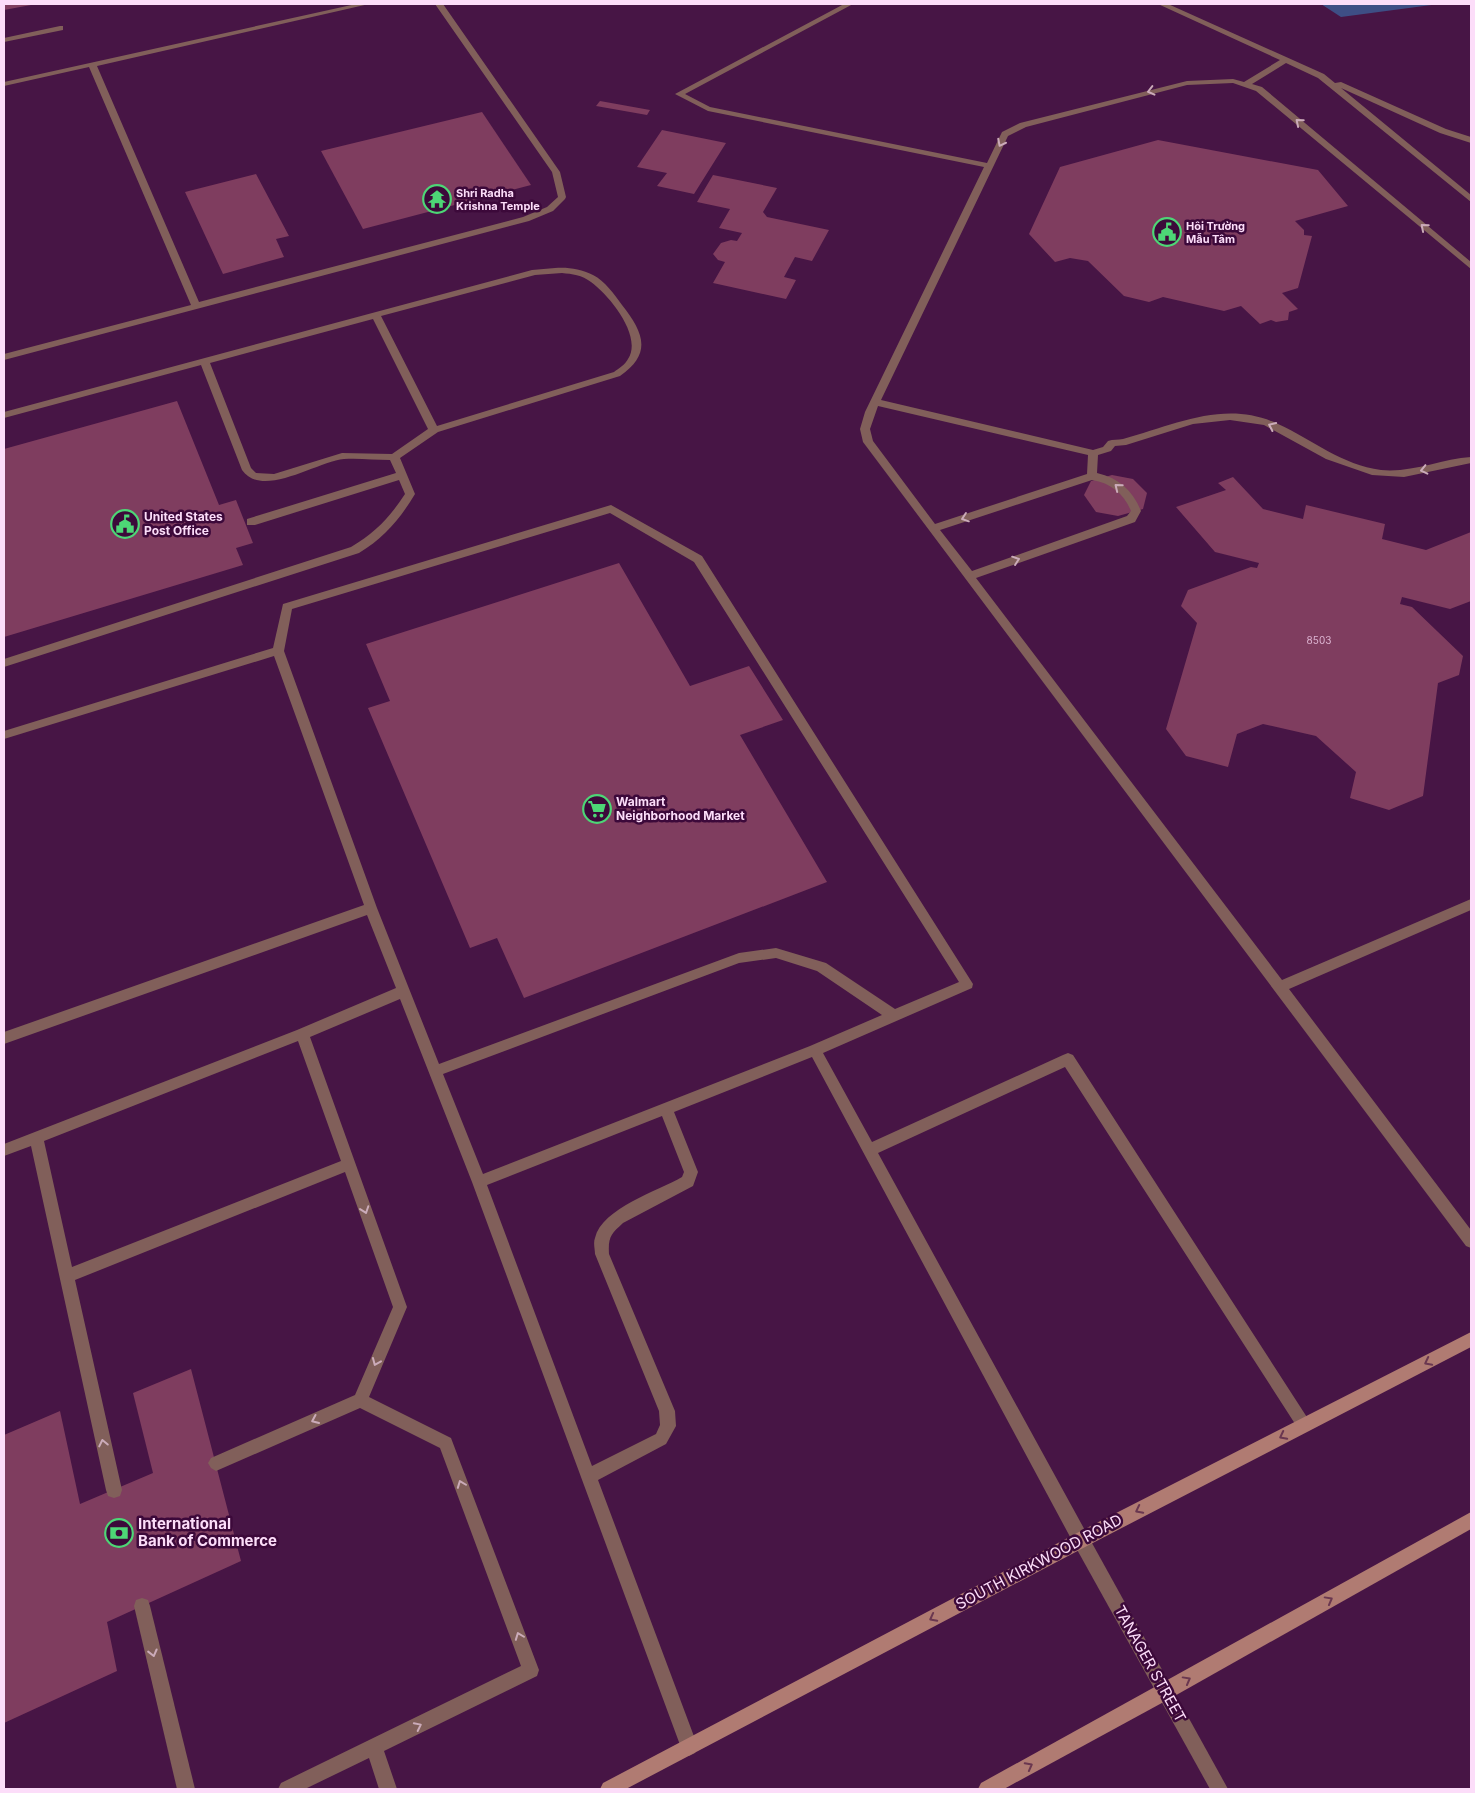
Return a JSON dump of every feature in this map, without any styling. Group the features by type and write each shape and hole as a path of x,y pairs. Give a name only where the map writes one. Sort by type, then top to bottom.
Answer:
{"main road":[{"name":"SOUTH KIRKWOOD ROAD","path":"608,1789 1081,1540 1471,1340"},
{"path":"986,1789 1165,1692 1471,1520"}],"street":[{"path":"4,84 365,4"},
{"path":"4,357 526,219 550,209 562,197 556,172 439,4"},
{"path":"849,4 679,94 708,109 990,166"},
{"path":"1162,4 1442,131 1471,140"},
{"path":"4,40 60,28"},
{"path":"1246,84 1286,60"},
{"path":"92,64 196,306"},
{"path":"1321,76 1471,199"},
{"path":"1471,266 1466,256 1259,89 1246,84 1219,80 1187,83 1023,125 1005,134 875,402 865,429 868,442 1471,1240"},
{"path":"4,415 204,361 376,315 535,272 564,270 583,274 600,283 609,293 636,335 635,356 627,367 616,374 434,430 394,457 342,456 274,477 262,478 253,476 247,470 204,361"},
{"path":"376,315 434,430"},
{"path":"875,402 1093,453 1107,449 1112,443 1122,443 1194,420 1217,416 1266,422 1337,461 1383,474 1409,473 1471,460"},
{"path":"1092,476 1090,464 1093,453"},
{"path":"4,664 355,550 373,540 390,526 410,494 394,457"},
{"path":"251,522 402,475"},
{"path":"934,528 1092,476 1104,477 1131,498 1136,511 1131,519 1118,526 970,576"},
{"path":"480,1182 815,1050 967,984 698,559 611,509 287,607 278,651 370,908 480,1182 689,1747"},
{"path":"4,735 278,651"},
{"path":"1280,986 1471,904"},
{"path":"4,1038 370,908"},
{"path":"436,1071 739,958 776,953 821,967 894,1016"},
{"path":"4,1150 302,1034 404,991"},
{"path":"216,1463 360,1400 400,1307 302,1034"},
{"name":"TANAGER STREET","path":"815,1050 1081,1540 1220,1789"},
{"path":"870,1150 1068,1059 1304,1425"},
{"path":"589,1476 661,1439 668,1426 667,1411 602,1254 602,1237 608,1226 688,1181 691,1172 666,1109"},
{"path":"36,1138 114,1490"},
{"path":"67,1276 349,1164"},
{"path":"287,1789 531,1670 446,1443 360,1400"},
{"path":"142,1606 186,1789"},
{"path":"374,1748 388,1789"}],"water":[{"path":"1321,4 1439,4 1341,17"}],"building":[{"path":"4,4 30,4 31,5 4,10"},
{"path":"600,101 650,110 647,115 596,106"},
{"path":"482,112 531,185 363,229 321,151"},
{"path":"662,130 726,143 694,194 657,186 667,173 637,167"},
{"name":"Hội Trường Mẫu Tâm","path":"1158,140 1318,170 1348,206 1295,221 1304,230 1304,235 1312,236 1298,288 1282,293 1298,309 1289,312 1288,320 1276,322 1271,320 1260,324 1241,306 1224,311 1163,297 1149,302 1124,296 1088,261 1070,258 1055,262 1029,234 1060,167"},
{"path":"256,174 289,236 276,239 284,257 223,274 185,192"},
{"path":"713,175 777,188 763,212 767,217 829,230 812,261 795,257 784,277 796,280 786,299 713,283 725,262 718,260 713,254 721,243 731,240 737,241 742,233 719,228 730,209 697,202"},
{"name":"United States Post Office","path":"177,401 219,505 236,500 253,543 236,548 243,565 4,637 4,449"},
{"path":"1112,475 1133,479 1147,493 1143,509 1118,516 1096,512 1084,495 1091,481"},
{"path":"1233,477 1263,509 1303,519 1306,505 1385,524 1382,539 1426,550 1471,532 1471,601 1450,609 1402,597 1400,604 1412,607 1463,656 1459,675 1438,683 1423,796 1389,810 1350,798 1356,772 1316,736 1263,724 1237,734 1228,767 1186,756 1166,729 1197,623 1181,606 1188,590 1251,567 1257,568 1259,563 1215,552 1176,507 1226,490 1218,483"},
{"name":"Walmart Neighborhood Market","path":"619,563 690,686 749,666 783,720 740,735 827,882 524,998 497,938 470,948 368,708 390,701 366,644"},
{"name":"International Bank of Commerce","path":"191,1369 241,1561 107,1622 117,1671 4,1723 4,1435 60,1411 80,1504 153,1473 133,1393"}],"place":[{"name":"Shri Radha Krishna Temple","path":"437,199"},
{"name":"Hội Trường Mẫu Tâm","path":"1167,232"},
{"name":"United States Post Office","path":"125,524"},
{"name":"Walmart Neighborhood Market","path":"597,809"},
{"name":"International Bank of Commerce","path":"119,1533"}]}
